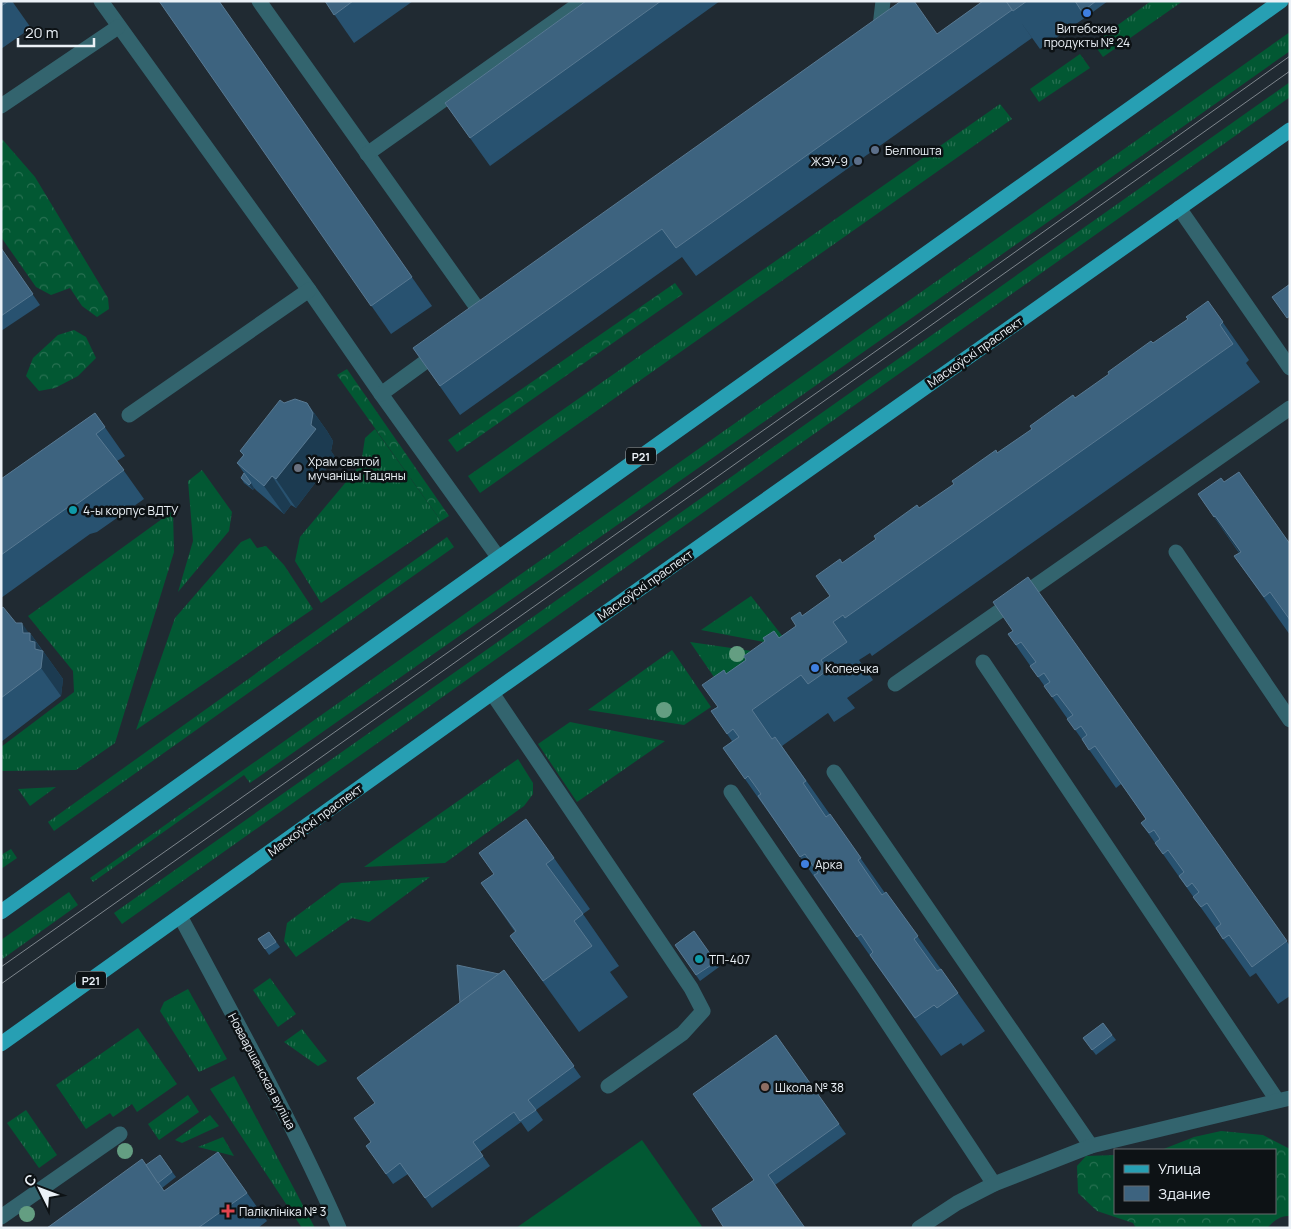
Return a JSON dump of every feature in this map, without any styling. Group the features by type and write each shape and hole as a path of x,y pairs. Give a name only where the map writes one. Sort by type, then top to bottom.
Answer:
{"main road":[{"name":"Р21","path":"1,912 1281,1"},
{"name":"Маскоўскі праспект","path":"1,1044 492,694 1290,130"}],"street":[{"path":"101,1 498,557"},
{"path":"367,154 582,1"},
{"path":"871,42 879,36 883,1"},
{"path":"261,2 485,319"},
{"path":"1,106 118,27"},
{"path":"1179,208 1290,368"},
{"path":"129,415 308,290"},
{"path":"380,394 453,342"},
{"path":"895,684 1290,408"},
{"path":"1176,552 1290,720"},
{"path":"919,1228 957,1203 994,1184 1091,1146 1284,1099 983,662"},
{"path":"492,694 691,988 703,1011 682,1033 608,1086"},
{"path":"834,772 1091,1146"},
{"path":"731,792 994,1184"},
{"name":"Новааршанская вуліца","path":"180,916 298,1139 339,1228"},
{"path":"1,1217 120,1134"}],"green space":[{"path":"1151,1 1183,1 1103,57 1093,43"},
{"path":"1290,32 1290,51 899,327 250,783 244,775 93,882 90,878"},
{"path":"1080,54 1090,68 1039,102 1030,89"},
{"path":"1290,82 1290,97 122,924 114,913"},
{"path":"1000,104 1012,119 480,493 468,476"},
{"path":"1,139 35,177 108,298 109,309 97,317 82,306 70,288 51,295 36,287 1,237"},
{"path":"675,283 683,294 457,452 448,440"},
{"path":"74,330 86,337 96,358 78,376 55,388 39,391 26,376 33,358 58,335"},
{"path":"347,369 449,516 441,521 337,375"},
{"path":"375,429 441,521 321,603 295,561 300,537 361,464 365,438"},
{"path":"202,470 232,512 229,531 178,592 193,541 188,481"},
{"path":"173,511 174,552 115,743 76,770 1,771 1,747 74,692 73,671 28,616"},
{"path":"447,537 454,547 54,831 48,822"},
{"path":"250,538 257,548 266,546 284,565 313,609 136,730 175,618 241,542"},
{"path":"751,596 791,647 701,630"},
{"path":"690,642 787,656 727,696"},
{"path":"672,650 711,707 684,725 588,710"},
{"path":"570,722 665,741 577,802 538,744"},
{"path":"518,759 533,783 533,794 524,806 445,863 364,867"},
{"path":"56,787 30,806 18,789"},
{"path":"11,849 17,858 1,869 1,855"},
{"path":"430,877 369,922 352,918 296,957 284,941 287,923 341,883"},
{"path":"69,892 78,905 1,960 1,940"},
{"path":"270,978 296,1014 278,1027 253,990"},
{"path":"188,989 227,1059 199,1072 160,1011 164,1002"},
{"path":"138,1028 177,1084 137,1112 132,1104 113,1117 110,1113 86,1129 56,1085"},
{"path":"302,1029 327,1061 318,1066 284,1042"},
{"path":"234,1076 315,1228 302,1228 210,1089"},
{"path":"188,1095 199,1112 159,1140 148,1124"},
{"path":"26,1110 57,1155 39,1168 7,1123"},
{"path":"210,1115 219,1126 182,1143 175,1140"},
{"path":"1221,1131 1263,1135 1290,1149 1290,1216 1280,1218 1267,1228 1136,1228 1133,1223 1097,1211 1078,1193 1077,1166 1086,1156 1114,1155 1114,1214 1276,1214 1276,1149 1164,1149 1194,1137"},
{"path":"223,1137 234,1156 198,1147"},
{"path":"642,1140 703,1228 516,1228"}],"building":[{"path":"1,1 9,1 1,6"},
{"path":"159,1 219,1 412,277 371,306"},
{"path":"325,1 353,1 334,15"},
{"path":"586,1 661,1 470,138 445,103"},
{"path":"901,1 914,1 937,34 983,1 1006,1 1012,10 676,248 662,229 440,386 413,348"},
{"path":"1006,1 1027,1 1013,11"},
{"path":"1075,1 1096,1 1082,12"},
{"path":"1,248 33,294 1,316"},
{"path":"1290,284 1290,316 1287,318 1272,297"},
{"path":"1208,301 1223,322 1220,325 1233,344 845,618 843,615 833,622 847,642 821,660 828,670 808,684 801,675 752,710 772,739 775,737 806,781 803,783 826,817 830,814 861,858 858,860 882,895 886,892 918,936 914,939 937,971 941,969 958,993 937,1008 934,1005 915,1018 870,955 873,952 861,934 857,937 814,875 818,873 805,854 800,857 758,796 761,794 748,776 745,779 723,748 739,737 733,729 727,734 711,711 718,707 702,685 724,670 726,674 746,660 744,656 765,641 763,638 774,631 779,638 796,626 791,618 800,612 802,616 830,596 816,576 840,559 842,563 876,539 874,536 917,505 919,508 954,484 952,481 996,450 997,453 1032,429 1030,426 1073,395 1075,398 1151,341 1153,343 1188,319 1186,317"},
{"path":"295,399 307,403 313,413 311,425 316,429 276,479 272,476 264,486 237,463 244,455 240,451 280,400 284,403"},
{"path":"95,413 105,427 96,434 124,470 1,555 1,479"},
{"path":"1239,472 1290,544 1290,620 1270,592 1264,597 1234,556 1241,552 1198,494 1221,478 1224,482"},
{"path":"244,473 251,483 249,485 241,478"},
{"path":"1028,577 1287,941 1252,967 1229,935 1223,939 1216,928 1221,924 1207,903 1201,907 1193,897 1199,892 1192,883 1187,887 1179,876 1184,872 1168,850 1163,854 1155,843 1160,839 1154,830 1149,833 1141,823 1146,819 1095,746 1089,750 1082,739 1087,735 1081,726 1075,730 1067,719 1073,715 1057,694 1052,697 1044,686 1050,682 1044,673 1038,677 1030,666 1036,662 1021,642 1016,645 1008,634 1013,631 993,602"},
{"path":"3,607 16,623 22,623 23,633 30,633 30,641 35,642 35,649 43,651 41,668 1,698 1,608"},
{"path":"526,819 554,858 546,864 583,914 574,921 592,946 543,981 510,936 516,931 481,883 494,874 479,853"},
{"name":"ТП-407","path":"694,931 716,962 696,975 675,945"},
{"path":"269,932 276,942 265,949 258,939"},
{"path":"457,965 499,974 460,1003"},
{"path":"504,970 574,1066 528,1100 536,1110 520,1121 514,1112 473,1142 483,1156 425,1198 400,1163 386,1174 366,1146 371,1142 354,1118 375,1103 357,1078"},
{"path":"1103,1023 1112,1035 1092,1050 1083,1038"},
{"path":"776,1035 839,1124 768,1175 805,1228 724,1228 712,1209 754,1180 693,1094"},
{"path":"218,1152 247,1193 198,1228 47,1228 142,1159 164,1191"},
{"path":"160,1155 172,1172 158,1183 146,1165"}],"tram line":[{"path":"1,967 903,332 1290,56"},
{"path":"1,984 1290,71"}],"place":[{"name":"Витебские продукты № 24","path":"1087,13"},
{"name":"Белпошта","path":"875,150"},
{"name":"ЖЭУ-9","path":"858,161"},
{"name":"Храм святой мучаніцы Тацяны","path":"298,468"},
{"name":"4-ы корпус ВДТУ","path":"73,510"},
{"name":"Копеечка","path":"815,668"},
{"name":"Арка","path":"805,864"},
{"name":"ТП-407","path":"699,959"},
{"name":"Школа № 38","path":"765,1087"},
{"name":"Паліклініка № 3","path":"228,1211"}]}
